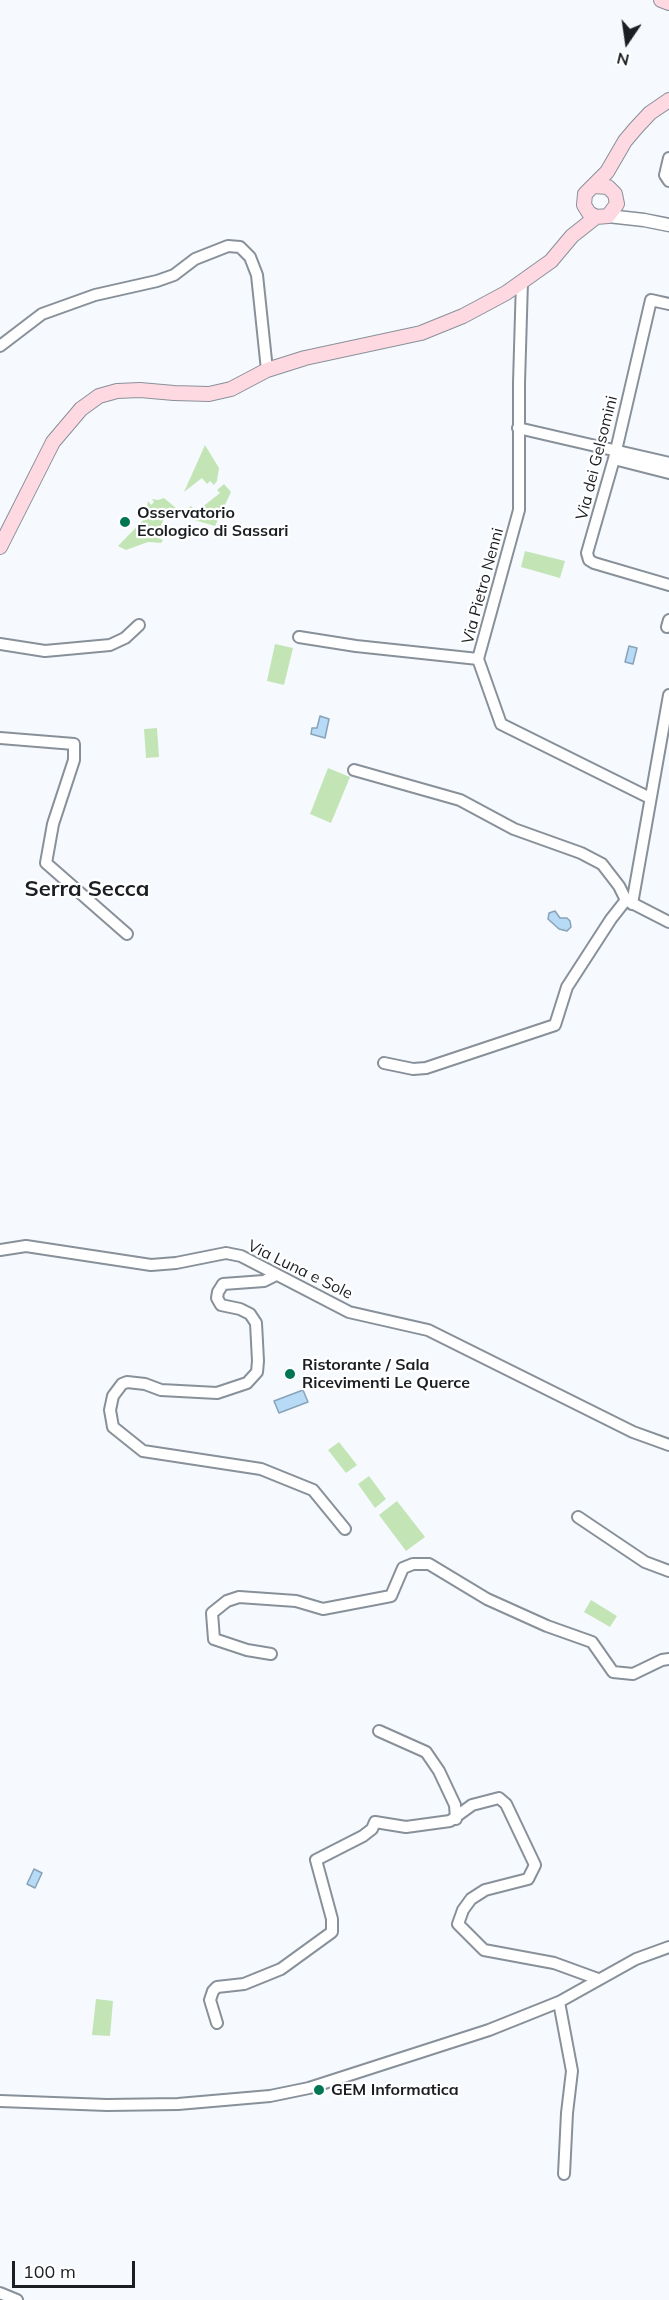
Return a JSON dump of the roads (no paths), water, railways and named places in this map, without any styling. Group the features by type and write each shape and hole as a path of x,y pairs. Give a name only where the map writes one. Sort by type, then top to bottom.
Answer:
{"main road":[{"path":"661,0 669,3"},
{"path":"597,215 584,200 585,194 607,172 636,128 650,113 669,100"},
{"path":"0,547 53,442 81,409 99,396 117,391 209,393 231,389 267,370 304,358 421,333 464,316 551,261 572,236 597,215 617,204 612,189 613,172 620,151"},
{"path":"593,186 603,185 612,189"}],"street":[{"path":"669,158 665,175 669,181"},
{"path":"617,204 623,210 644,219"},
{"path":"597,215 644,219 669,225"},
{"path":"0,346 42,314 95,295 157,281 174,275 195,259 228,246 240,247 250,258 257,274 267,370"},
{"name":"Via Pietro Nenni","path":"522,281 518,428 519,510 478,658 501,724 650,798"},
{"name":"Via dei Gelsomini","path":"669,304 651,300 615,454 587,553 589,560 594,563 669,585"},
{"path":"518,428 615,454 669,473"},
{"path":"615,454 669,462"},
{"path":"0,644 45,651 110,645 125,638 139,625"},
{"path":"299,637 356,646 478,658"},
{"path":"384,1063 413,1070 426,1068 555,1024 567,987 611,919 629,902 669,695"},
{"path":"0,738 74,744 74,760 53,824 46,863 127,934"},
{"path":"354,770 365,771 460,800 514,829 581,853 602,864 629,902 669,922"},
{"name":"Via Luna e Sole","path":"0,1250 26,1246 152,1265 176,1263 226,1253 241,1256 349,1312 428,1330 633,1432 669,1444"},
{"path":"276,1275 264,1281 223,1284 218,1292 217,1299 221,1305 240,1309 250,1314 255,1323 257,1372 247,1383 218,1393 161,1390 145,1384 127,1382 122,1384 113,1396 111,1410 113,1427 143,1451 261,1469 313,1490 345,1529"},
{"path":"578,1517 645,1562 669,1571"},
{"path":"271,1654 247,1650 214,1639 212,1613 226,1601 239,1597 296,1601 323,1609 391,1596 403,1568 413,1564 429,1564 487,1599 547,1626 592,1642 613,1672 633,1674 669,1659"},
{"path":"379,1731 426,1752 439,1772 455,1805 456,1819"},
{"path":"217,2023 210,2000 217,1987 244,1984 281,1969 332,1932 332,1919 316,1860 363,1836 372,1829 375,1822 406,1827 423,1826 456,1819 472,1805 499,1798 506,1804 535,1865 528,1880 485,1890 471,1899 463,1910 458,1924 470,1939 484,1950 554,1963 598,1979"},
{"path":"0,2101 107,2105 177,2104 270,2096 333,2081 457,2042 559,2002 636,1959 669,1947"},
{"path":"559,2002 572,2071 564,2174"},
{"path":"0,2293 17,2300"}],"water":[{"path":"629,646 637,648 633,664 625,662"},
{"path":"320,716 329,719 325,738 311,734 312,728 317,728"},
{"path":"555,911 560,918 567,918 570,921 571,927 567,931 559,929 548,919 549,913"},
{"path":"303,1390 308,1402 279,1413 274,1401"},
{"path":"34,1869 42,1873 35,1888 27,1884"}],"place":[{"name":"Osservatorio Ecologico di Sassari","path":"125,522"},
{"name":"Ristorante / Sala Ricevimenti Le Querce","path":"290,1374"},
{"name":"GEM Informatica","path":"319,2090"}],"district":[{"name":"Serra Secca","path":"87,889"}]}
